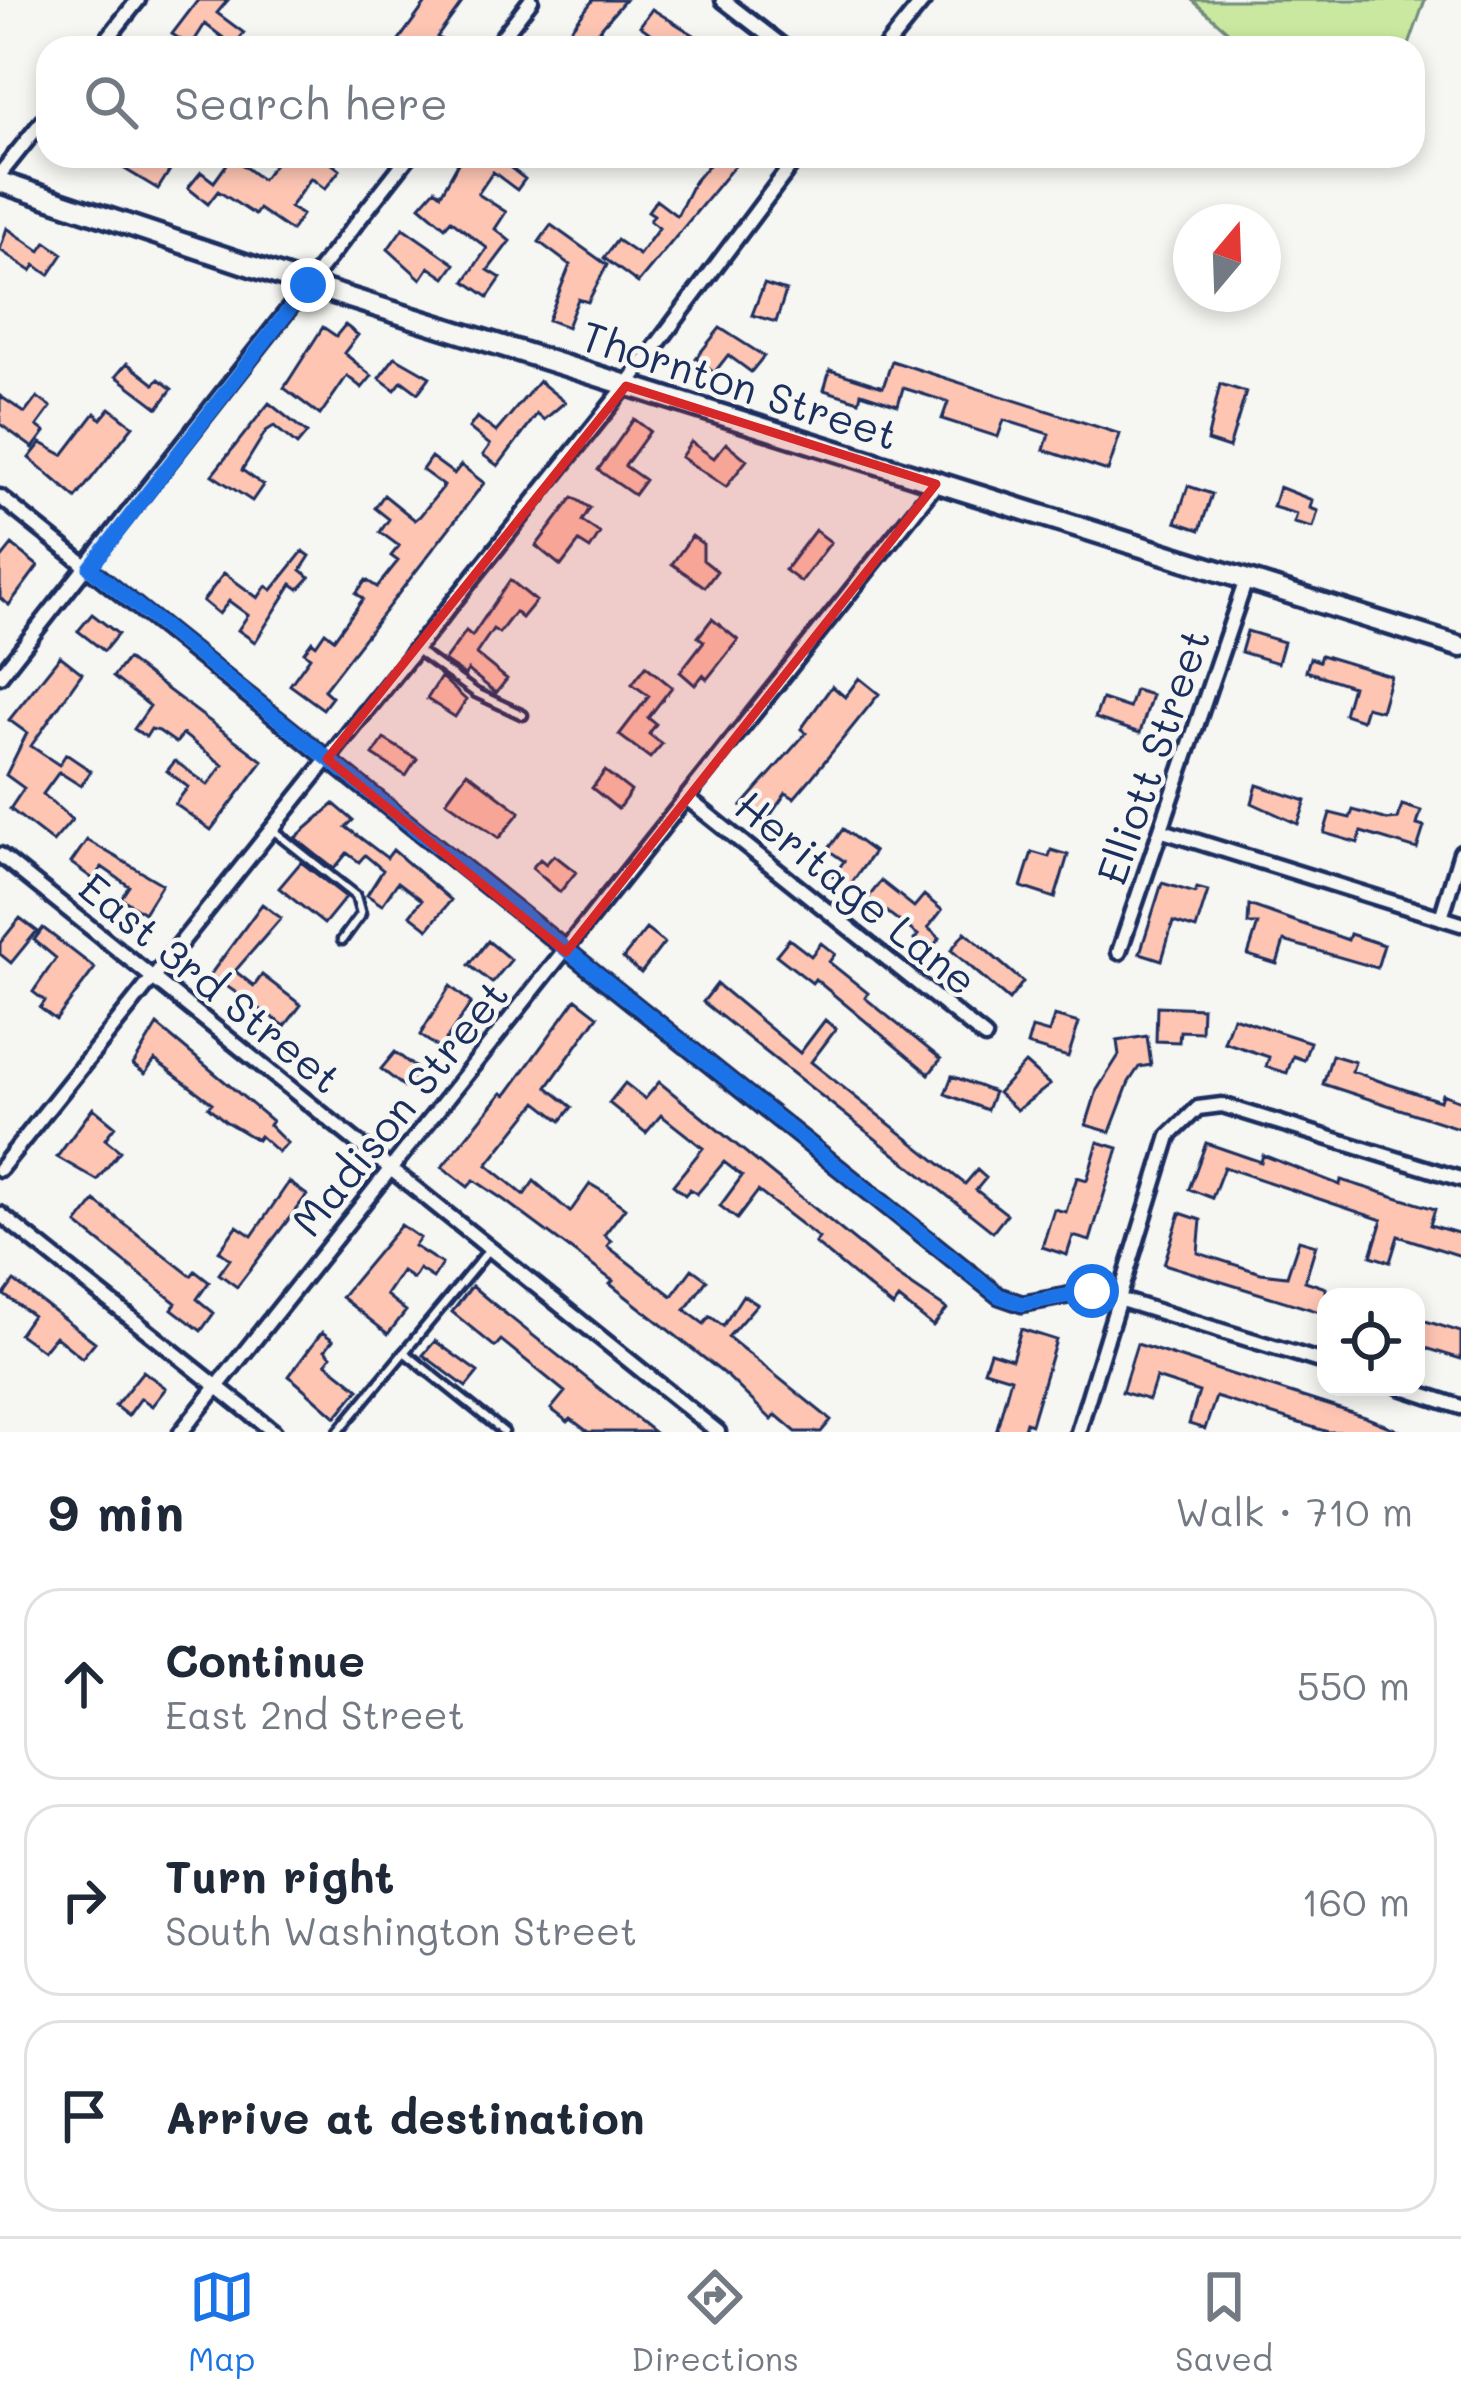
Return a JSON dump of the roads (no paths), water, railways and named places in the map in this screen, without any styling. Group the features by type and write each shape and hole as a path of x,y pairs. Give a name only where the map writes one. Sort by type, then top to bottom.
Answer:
{"street":[{"path":"110,36 138,0"},
{"path":"503,36 531,0"},
{"path":"723,0 769,36"},
{"path":"895,36 924,0"},
{"path":"0,178 36,130"},
{"path":"0,676 90,568 401,168"},
{"path":"0,1169 626,386 789,168"},
{"name":"Thornton Street","path":"0,178 308,285 1461,646"},
{"name":"Madison Street","path":"181,1432 936,484"},
{"path":"0,497 999,1296 1022,1304 1070,1292 1120,1298 1317,1361"},
{"name":"Elliott Street","path":"1119,952 1246,580"},
{"name":"Heritage Lane","path":"688,800 985,1036"},
{"path":"1163,831 1461,924"},
{"path":"1442,918 1461,853"},
{"name":"East 3rd Street","path":"0,855 718,1432"},
{"path":"1078,1432 1169,1136 1198,1108 1222,1105 1461,1179"},
{"path":"0,1214 274,1432"},
{"path":"1425,1395 1461,1406"}],"lane":[{"path":"415,649 476,693 523,715"},
{"path":"271,829 356,896 361,914 342,940"},
{"path":"338,1432 490,1248"},
{"path":"404,1352 504,1432"}]}
